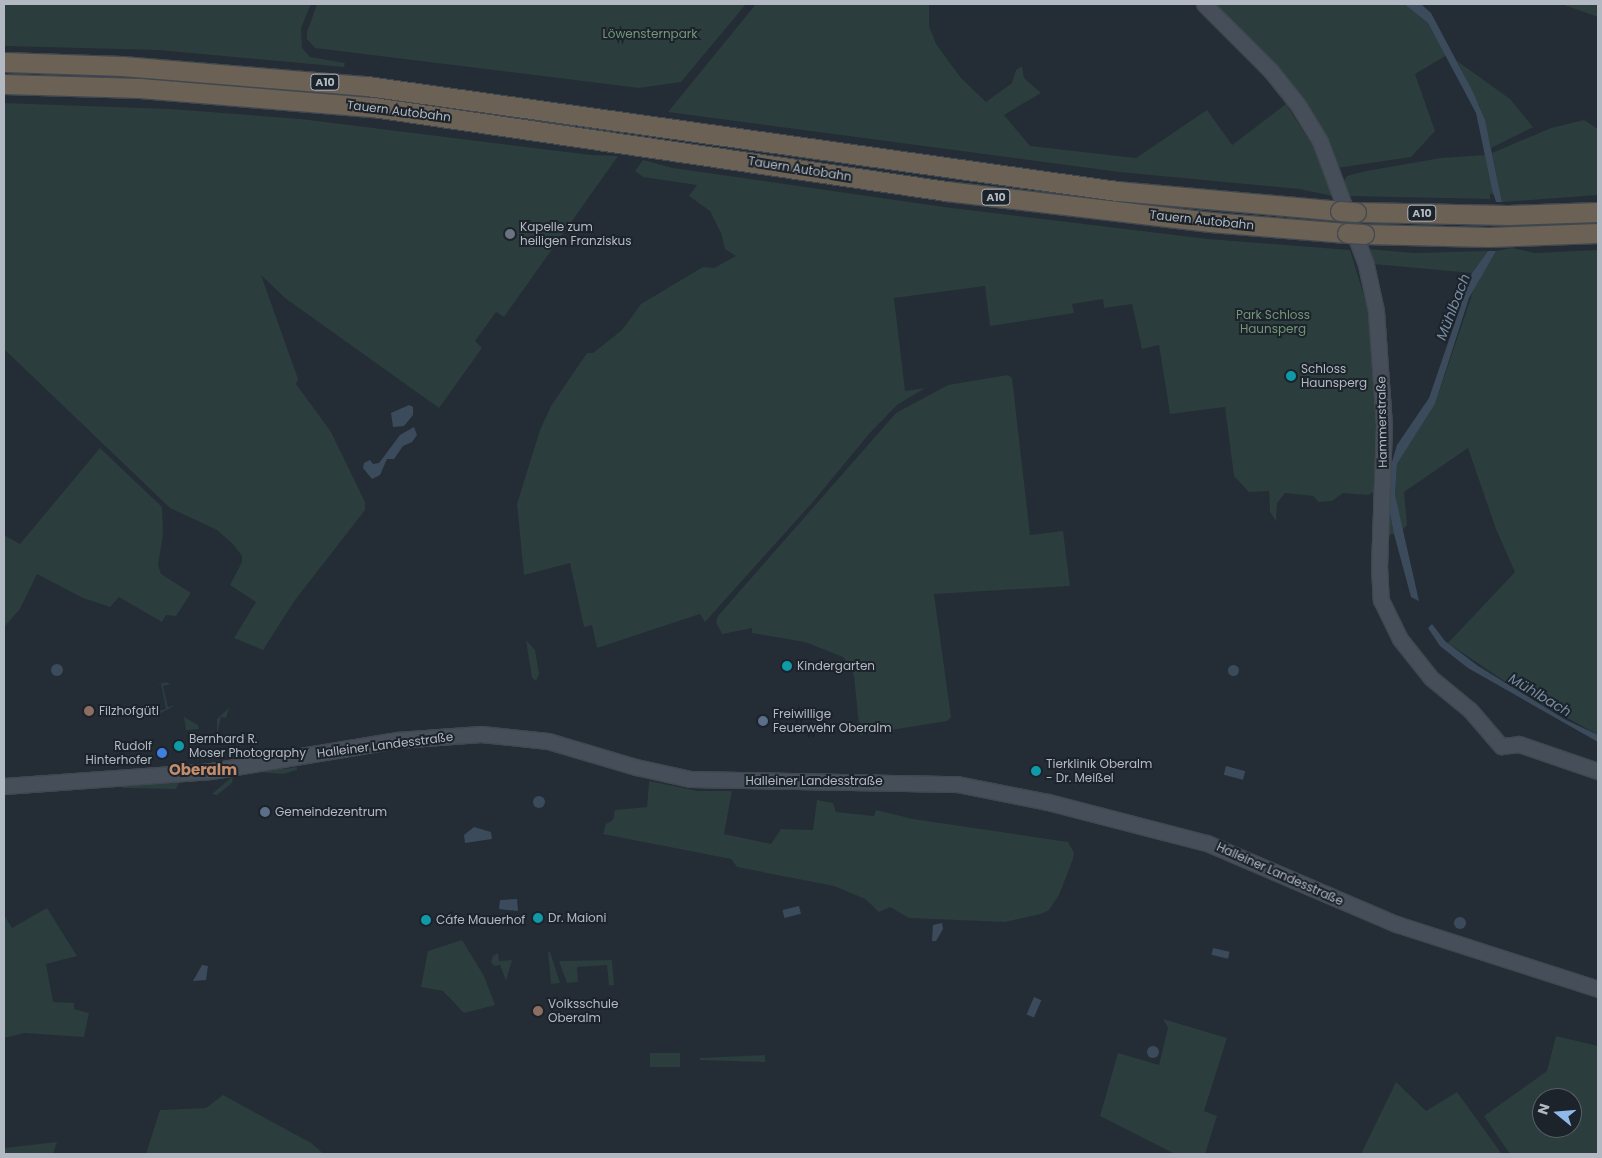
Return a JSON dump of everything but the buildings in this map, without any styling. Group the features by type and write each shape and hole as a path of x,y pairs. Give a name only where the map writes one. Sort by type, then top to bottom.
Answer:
{"highway":[{"name":"Tauern Autobahn","path":"4,62 122,66 367,86 1117,190 1348,211 1489,215 1598,212"},
{"name":"Tauern Autobahn","path":"4,84 140,88 373,107 638,144 946,191 1210,222 1356,233 1489,237 1598,233"}],"main road":[{"name":"Hammerstraße","path":"1204,4 1271,71 1298,104 1320,141 1366,265 1376,311 1384,426 1379,566 1382,600 1400,639 1431,678 1475,715 1501,746 1519,744 1598,771"},
{"name":"Halleiner Landesstraße","path":"4,786 211,771 397,740 481,734 548,741 636,767 690,778 957,784 1039,800 1207,842 1384,919 1480,952 1598,989"}],"green space":[{"path":"4,4 311,4 301,28 302,48 310,57 345,63 344,67 158,50 4,46"},
{"name":"Löwensternpark","path":"317,4 746,4 681,82 639,88 315,48 307,39 307,32"},
{"path":"756,4 929,4 929,26 936,44 961,78 986,102 1012,83 1016,70 1022,66 1024,78 1041,93 1004,115 1030,146 1136,158 1207,110 1232,145 1286,104 1319,156 1333,196 1299,189 1119,172 668,112"},
{"path":"1212,4 1404,4 1428,23 1447,55 1415,74 1435,131 1411,157 1337,168"},
{"path":"1562,4 1598,4 1598,17 1567,6"},
{"path":"1457,61 1510,99 1533,127 1491,148 1480,108"},
{"path":"4,103 171,109 301,119 591,155 618,156 504,317 496,312 475,341 482,348 439,408 285,298 261,275 298,379 296,384 331,432 365,502 365,510 295,600 263,650 234,638 256,602 230,585 242,562 242,556 233,544 217,530 170,508 4,349"},
{"path":"1584,120 1598,129 1598,195 1502,202 1492,153 1551,128"},
{"path":"1485,155 1495,196 1490,193 1490,199 1349,196 1343,182 1347,176 1366,171 1441,158"},
{"name":"Park Schloss Haunsperg","path":"643,160 673,168 944,207 1208,239 1350,250 1372,322 1377,424 1375,491 1368,495 1343,493 1332,501 1319,502 1313,496 1285,493 1277,503 1276,521 1270,512 1269,491 1249,492 1234,476 1225,407 1170,414 1159,345 1142,349 1132,304 1104,308 1103,299 1072,304 1074,313 990,326 985,286 894,298 905,391 925,388 897,405 869,434 811,504 705,622 700,614 597,648 592,625 584,627 570,563 524,575 517,504 540,430 551,406 587,353 593,353 622,330 641,304 703,267 714,268 736,256 725,249 721,233 710,211 689,196 697,185 643,177 635,171"},
{"path":"1512,248 1535,253 1598,250 1598,735 1519,691 1448,643 1515,572 1496,529 1468,448 1404,492 1407,525 1401,531 1395,495 1397,464 1435,404 1476,283 1496,251"},
{"path":"1368,249 1414,253 1488,251 1472,273 1373,264"},
{"path":"1008,375 1012,378 1030,535 1063,531 1070,586 934,594 951,717 947,721 860,735 854,676 850,664 843,657 805,642 752,633 752,628 722,634 716,622 718,616 896,413 948,385"},
{"path":"100,448 162,507 163,534 158,565 161,574 191,593 176,616 166,615 162,622 119,597 110,607 83,598 37,574 20,609 4,627 4,535 20,544"},
{"path":"1388,504 1394,534 1389,535 1388,534"},
{"path":"526,640 535,650 539,674 536,681 532,678"},
{"path":"166,682 171,684 163,686 168,707 176,705 161,713 158,711 166,709 161,684 152,686"},
{"path":"229,708 226,718 221,717 217,734 217,719"},
{"path":"184,717 198,725 199,729 186,730"},
{"path":"276,764 283,769 297,767 297,770 283,774 246,771"},
{"path":"233,776 232,783 217,795 212,794"},
{"path":"180,780 176,789 123,788 123,782"},
{"path":"649,781 698,791 732,791 724,834 771,844 781,829 813,830 817,800 833,803 836,812 874,816 876,810 913,819 1068,842 1074,853 1073,859 1059,895 1049,910 1041,914 1005,922 909,918 890,907 879,912 865,899 834,886 737,867 731,859 603,834 606,824 613,820 615,810 647,807"},
{"path":"47,908 77,956 46,964 53,1002 74,1003 74,1009 89,1013 84,1037 24,1033 4,1038 4,915 12,928"},
{"path":"462,940 484,976 495,1005 464,1013 443,991 421,987 428,951"},
{"path":"548,952 550,952 560,983 551,984"},
{"path":"498,953 499,961 512,960 506,981 500,965 494,966 491,962 493,956"},
{"path":"612,960 614,985 609,985 607,965 577,967 578,982 567,983 559,961"},
{"path":"1163,1019 1227,1038 1204,1111 1217,1116 1205,1154 1175,1154 1100,1116 1118,1053 1159,1065 1168,1028"},
{"path":"1556,1036 1598,1046 1598,1154 1510,1154 1484,1116 1547,1071"},
{"path":"650,1053 680,1053 680,1067 650,1067"},
{"path":"765,1055 765,1062 700,1060 700,1058"},
{"path":"1396,1082 1426,1111 1457,1092 1501,1153 1361,1154"},
{"path":"223,1095 311,1143 324,1154 146,1154 160,1110 206,1108"},
{"path":"57,1142 53,1154 4,1154 4,1148"}],"water":[{"path":"1404,4 1421,4 1431,13 1473,92 1485,120 1502,202 1496,202 1492,189 1476,113 1428,23"},
{"path":"1488,251 1496,251 1469,298 1435,404 1397,464 1395,495 1419,601 1411,597 1394,534 1388,504 1389,472 1397,445 1429,398 1472,273"},
{"path":"409,405 413,407 413,415 404,426 393,427 391,413"},
{"path":"414,427 417,435 412,442 403,446 394,459 387,459 380,475 372,479 363,468 364,463 370,460 373,464 379,463 400,435"},
{"path":"1432,624 1445,641 1478,666 1566,720 1598,735 1598,742 1468,668 1440,646 1428,628"},
{"path":"57,664 63,670 57,676 51,670"},
{"path":"1233,664 1239,670 1233,676 1227,670"},
{"path":"1226,766 1245,771 1243,780 1224,775"},
{"path":"537,796 541,796 545,802 541,808 537,808 533,804 533,800"},
{"path":"474,827 491,832 492,839 465,843 464,835"},
{"path":"517,899 518,911 499,909 500,900"},
{"path":"799,906 801,914 784,918 783,910"},
{"path":"1458,917 1462,917 1466,923 1462,929 1458,929 1454,925 1454,921"},
{"path":"942,923 943,929 936,941 932,941 933,925"},
{"path":"1213,948 1230,952 1228,959 1211,955"},
{"path":"202,965 208,966 206,980 193,981"},
{"path":"1034,997 1041,1000 1034,1018 1027,1014"},
{"path":"1151,1046 1155,1046 1159,1052 1155,1058 1151,1058 1147,1054 1147,1050"}],"place":[{"name":"Kapelle zum heiligen Franziskus","path":"510,234"},
{"name":"Schloss Haunsperg","path":"1291,376"},
{"name":"Kindergarten","path":"787,666"},
{"name":"Filzhofgütl","path":"89,711"},
{"name":"Freiwillige Feuerwehr Oberalm","path":"763,721"},
{"name":"Bernhard R. Moser Photography","path":"179,746"},
{"name":"Rudolf Hinterhofer","path":"162,753"},
{"name":"Tierklinik Oberalm - Dr. Meißel","path":"1036,771"},
{"name":"Gemeindezentrum","path":"265,812"},
{"name":"Dr. Maioni","path":"538,918"},
{"name":"Cáfe Mauerhof","path":"426,920"},
{"name":"Volksschule Oberalm","path":"538,1011"}],"district":[{"name":"Oberalm","path":"203,770"}],"water label":[{"name":"Mühlbach","path":"1453,307"},
{"name":"Mühlbach","path":"1540,695"}]}
